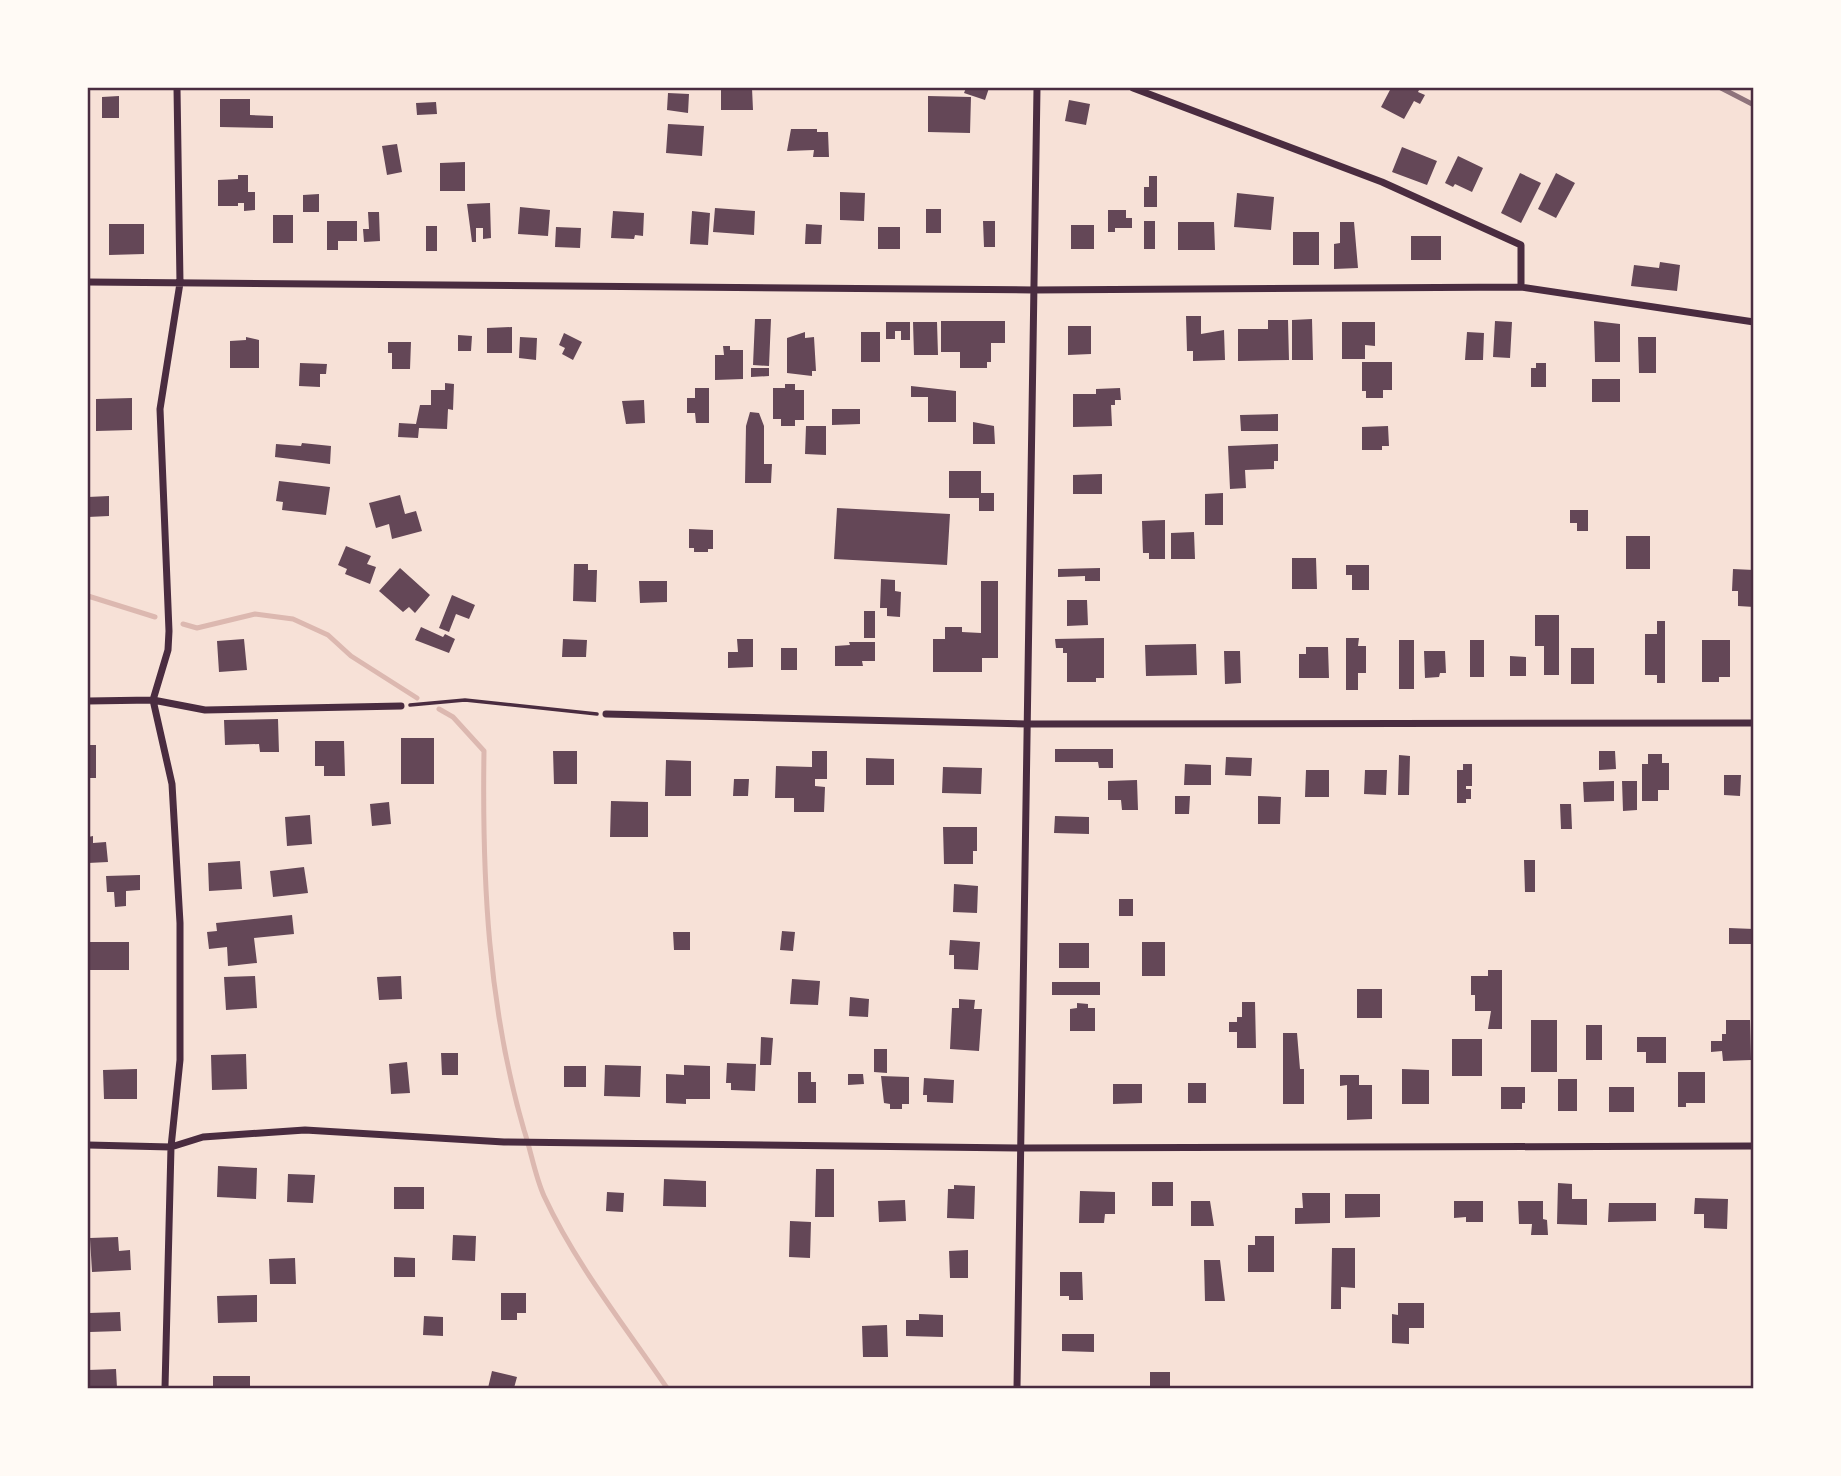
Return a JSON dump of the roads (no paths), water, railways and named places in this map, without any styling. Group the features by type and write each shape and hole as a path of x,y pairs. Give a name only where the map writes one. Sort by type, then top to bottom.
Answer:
{"street":[{"path":"166,1388 171,1147 180,1060 180,923 173,784 153,700 168,650 160,410 180,283 177,88"},
{"path":"1017,1388 1023,1147 1026,724 1037,88"},
{"path":"1133,88 1382,182 1521,245 1521,287"},
{"path":"88,282 1033,290 1521,287 1754,322"},
{"path":"88,701 153,700 205,710 401,706"},
{"path":"606,715 1026,724 1754,723"},
{"path":"88,1145 171,1147 203,1137 305,1130 504,1142 1023,1147 1754,1146"}],"waterway":[{"path":"88,596 155,617"},
{"path":"183,624 197,628 255,614 293,619 328,635 351,656 417,698"},
{"path":"439,709 453,717 484,751 486,895 495,990 512,1084 538,1180 557,1222 586,1271 667,1388"}],"railway":[{"path":"1721,88 1754,105"}]}
